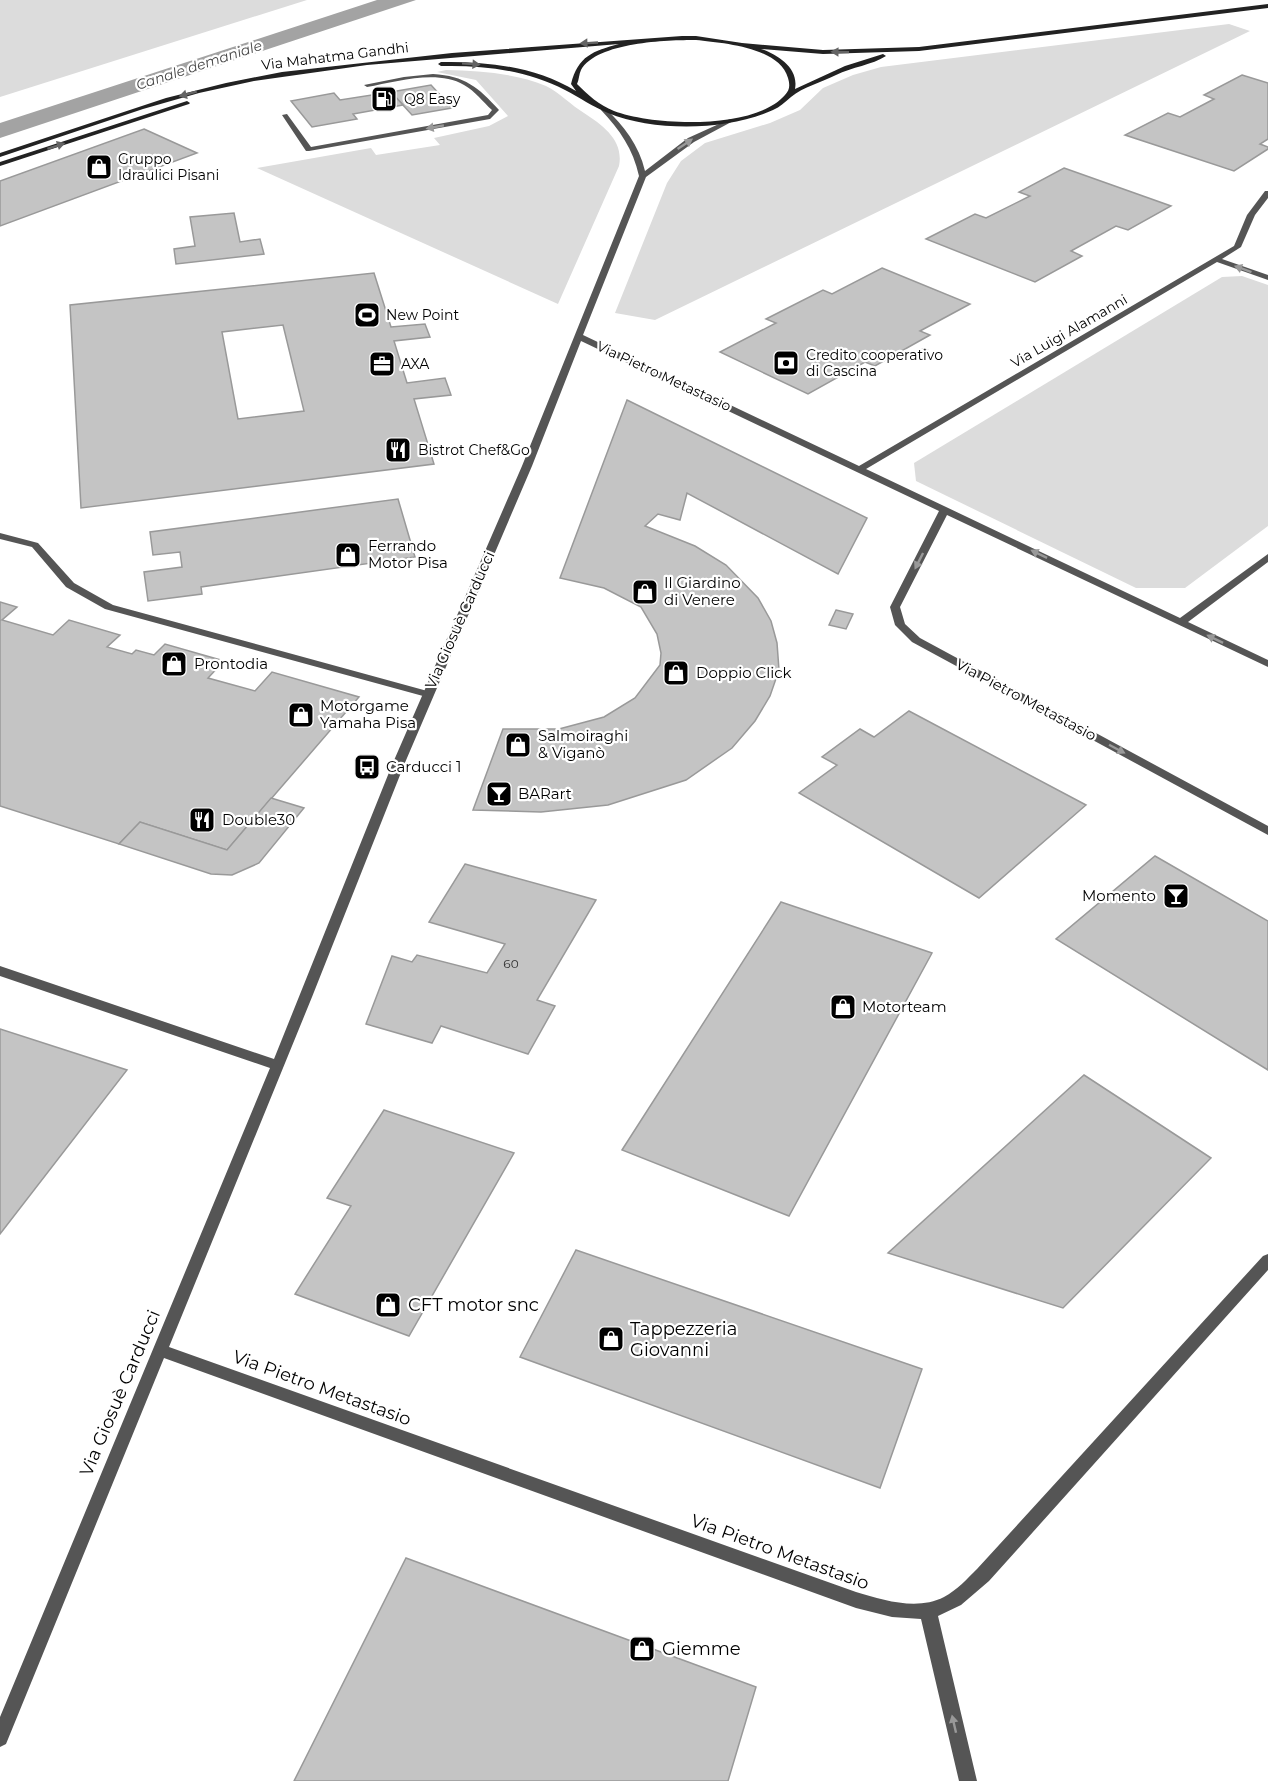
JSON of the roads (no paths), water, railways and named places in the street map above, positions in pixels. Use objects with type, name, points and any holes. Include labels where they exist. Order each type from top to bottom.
[{"type":"street","points":[[584,98],[574,84],[576,70],[583,63],[616,46],[648,40],[696,38],[742,45],[823,52],[919,49],[1268,6]]},
{"type":"street","name":"Via Mahatma Gandhi","points":[[0,155],[153,104],[265,77],[386,61],[556,45],[648,40]]},
{"type":"street","points":[[742,45],[767,53],[787,66],[793,81],[789,95]]},
{"type":"street","name":"Via Mahatma Gandhi","points":[[0,164],[208,97],[277,82],[370,70],[452,63],[502,67],[562,84],[603,110],[631,118],[663,123],[699,123],[732,120],[769,109],[789,95],[847,67],[919,49]]},
{"type":"street","points":[[285,115],[309,149],[490,117],[495,110],[468,84],[451,78],[427,76],[367,85]]},
{"type":"street","points":[[603,110],[631,140],[639,158],[643,176],[691,140],[732,120]]},
{"type":"street","name":"Via Giosuè Carducci","points":[[0,1738],[427,694],[526,466],[643,176]]},
{"type":"street","name":"Via Luigi Alamanni","points":[[860,469],[1218,260],[1237,247],[1251,215],[1268,193]]},
{"type":"street","points":[[1218,260],[1268,278]]},
{"type":"street","name":"Via Pietro Metastasio","points":[[578,336],[1268,664]]},
{"type":"street","name":"Via Pietro Metastasio","points":[[945,509],[895,607],[900,625],[916,640],[1268,831]]},
{"type":"street","points":[[0,536],[35,545],[70,585],[109,607],[427,694]]},
{"type":"street","points":[[1182,622],[1268,557]]},
{"type":"street","points":[[0,971],[277,1065]]},
{"type":"street","name":"Via Pietro Metastasio","points":[[159,1350],[856,1600],[893,1610],[928,1611],[950,1603],[983,1575],[1268,1260]]},
{"type":"street","points":[[928,1611],[968,1781]]},
{"type":"water","name":"Canale demaniale","points":[[377,0],[416,0],[0,138],[0,123]]},
{"type":"place","name":"Q8 Easy","points":[[384,99]]},
{"type":"place","name":"Gruppo Idraulici Pisani","points":[[99,167]]},
{"type":"place","name":"New Point","points":[[367,315]]},
{"type":"place","name":"Credito cooperativo di Cascina","points":[[786,363]]},
{"type":"place","name":"AXA","points":[[382,364]]},
{"type":"place","name":"Bistrot Chef&Go","points":[[398,450]]},
{"type":"place","name":"Ferrando Motor Pisa","points":[[348,555]]},
{"type":"place","name":"Il Giardino di Venere","points":[[645,592]]},
{"type":"place","name":"Prontodia","points":[[174,664]]},
{"type":"place","name":"Doppio Click","points":[[676,673]]},
{"type":"place","name":"Motorgame Yamaha Pisa","points":[[301,715]]},
{"type":"place","name":"Salmoiraghi & Viganò","points":[[518,745]]},
{"type":"place","name":"Carducci 1","points":[[367,767]]},
{"type":"place","name":"BARart","points":[[499,794]]},
{"type":"place","name":"Double30","points":[[202,820]]},
{"type":"place","name":"Momento","points":[[1176,896]]},
{"type":"place","name":"Motorteam","points":[[843,1007]]},
{"type":"place","name":"CFT motor snc","points":[[388,1305]]},
{"type":"place","name":"Tappezzeria Giovanni","points":[[611,1339]]},
{"type":"place","name":"Giemme","points":[[642,1649]]}]
